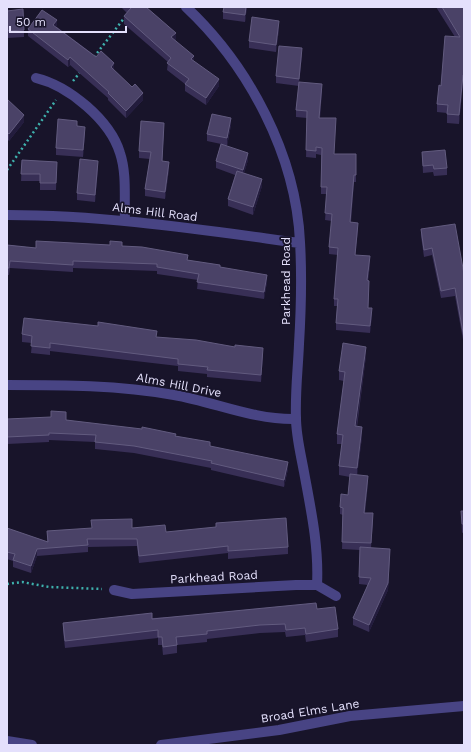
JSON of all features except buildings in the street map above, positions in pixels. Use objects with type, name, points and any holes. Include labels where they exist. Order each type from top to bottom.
[{"type":"street","name":"Parkhead Road","points":[[114,590],[132,594],[317,585],[316,540],[296,419],[296,388],[300,344],[300,243],[297,214],[290,183],[279,148],[244,75],[216,39],[186,7]]},
{"type":"street","points":[[36,78],[49,81],[75,96],[88,107],[116,143],[124,170],[125,220]]},
{"type":"street","name":"Alms Hill Road","points":[[7,215],[125,220],[300,243]]},
{"type":"street","name":"Alms Hill Drive","points":[[7,385],[82,386],[134,389],[176,395],[274,420],[296,419]]},
{"type":"street","points":[[317,585],[336,596]]},
{"type":"street","name":"Broad Elms Lane","points":[[161,745],[279,730],[350,716],[464,706]]},
{"type":"street","points":[[7,741],[32,745]]},
{"type":"path","points":[[7,584],[22,582],[49,587],[114,590]]}]
